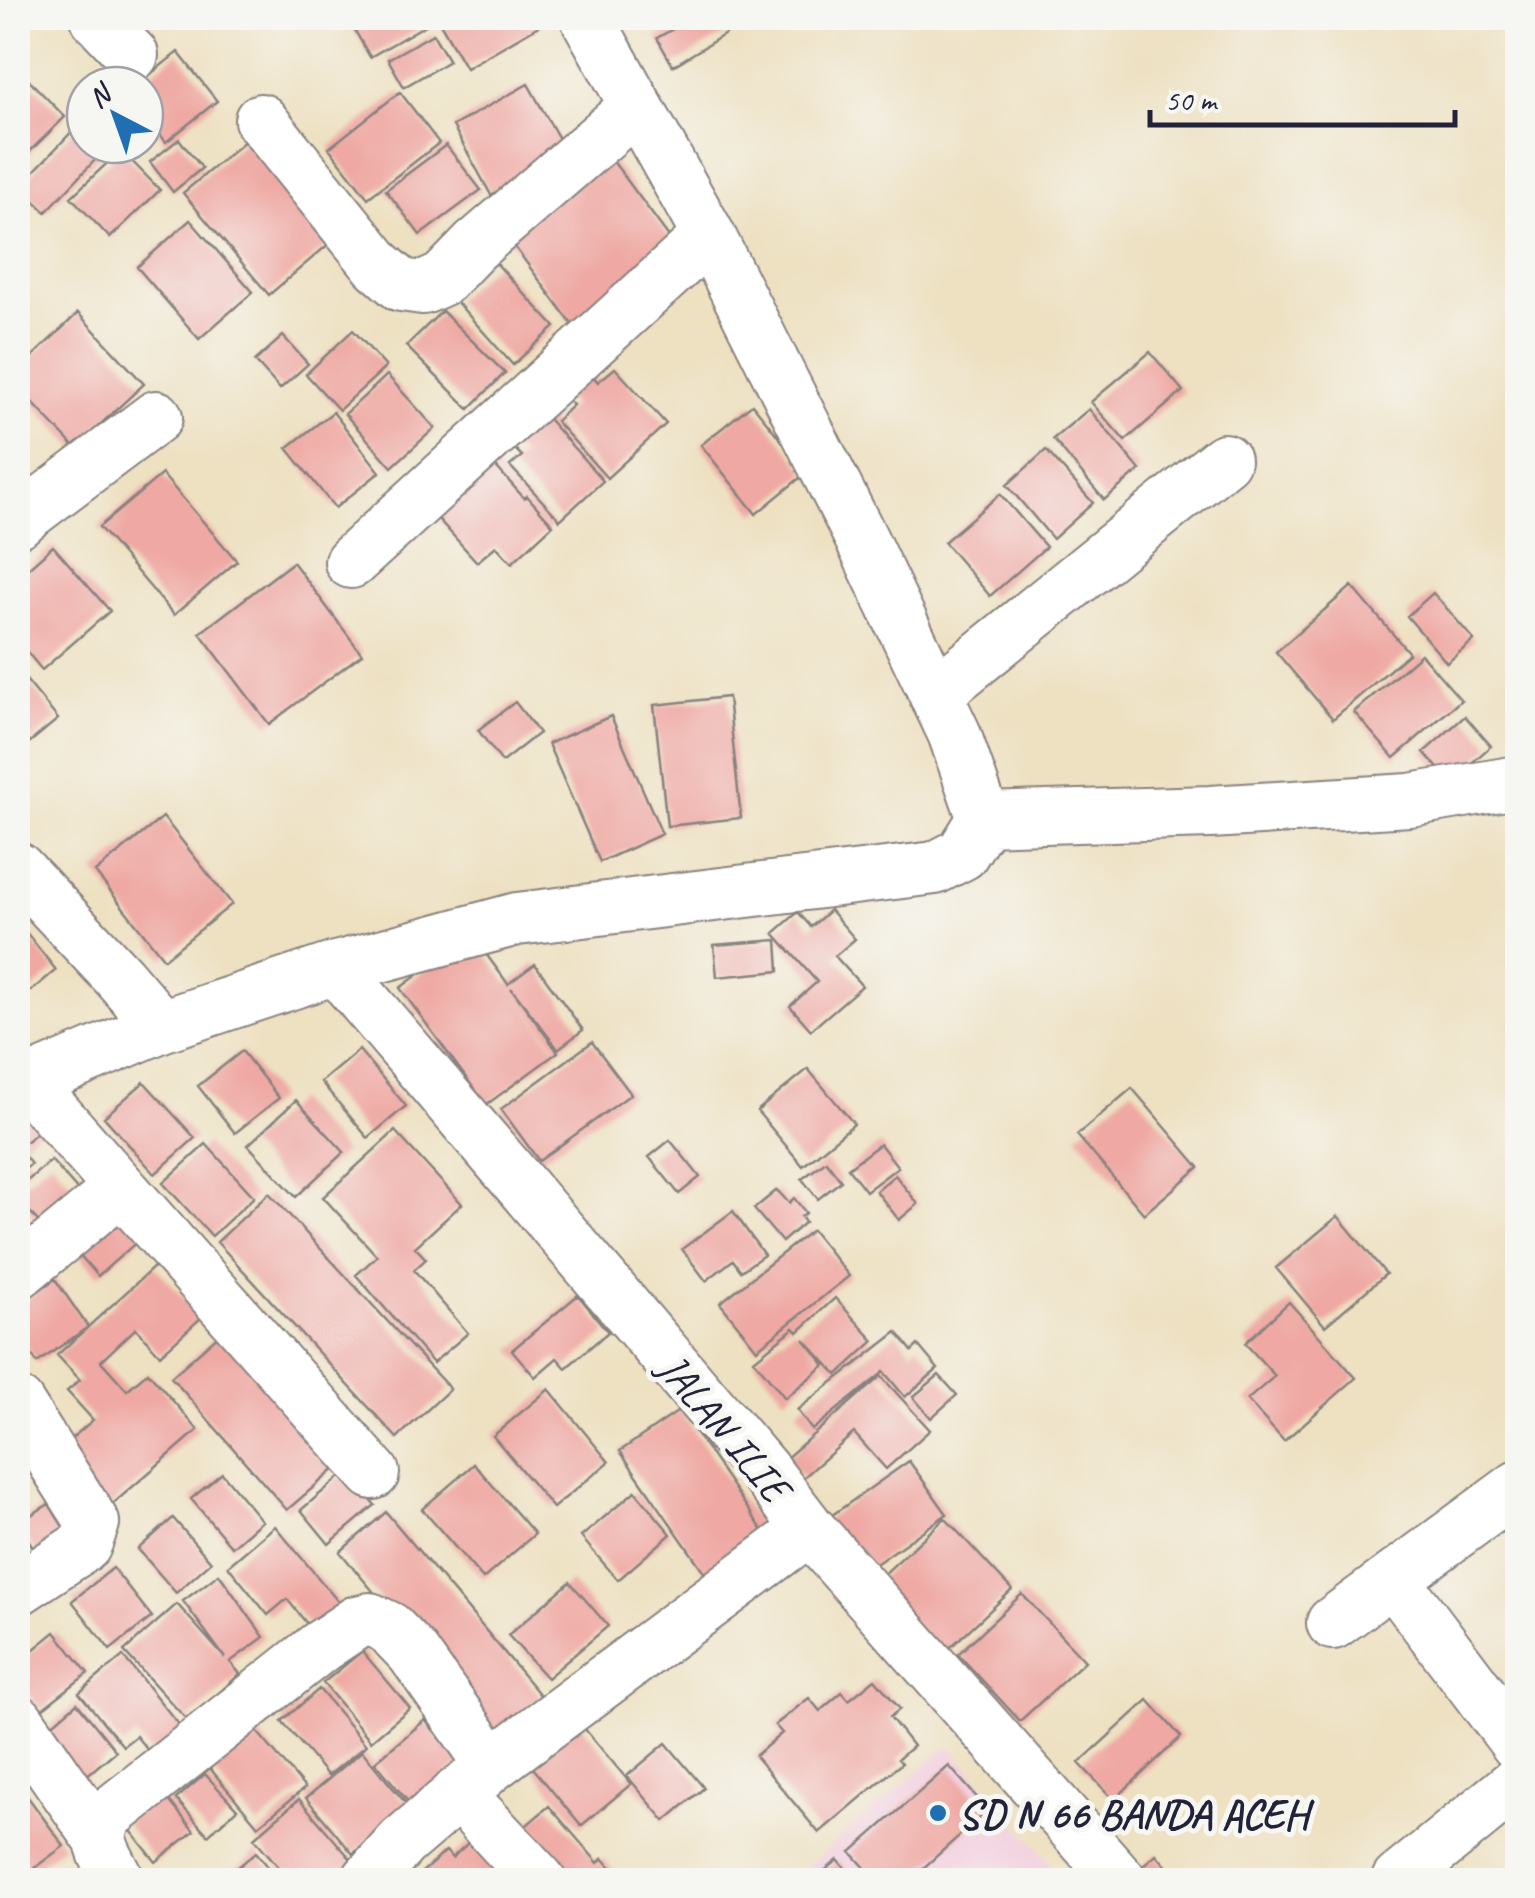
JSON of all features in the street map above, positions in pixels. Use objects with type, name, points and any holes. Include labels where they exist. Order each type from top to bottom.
[{"type":"street","points":[[97,18],[132,55]]},
{"type":"street","points":[[587,18],[709,236],[861,538],[954,733],[984,819]]},
{"type":"street","points":[[261,120],[378,265],[401,285],[423,288],[443,279],[475,246],[636,106]]},
{"type":"street","points":[[351,562],[709,236]]},
{"type":"street","points":[[18,520],[156,417]]},
{"type":"street","points":[[935,694],[1224,460]]},
{"type":"street","points":[[984,819],[1210,812],[1410,800],[1518,782]]},
{"type":"street","points":[[373,1472],[121,1188],[22,1084],[161,1026],[336,968],[517,919],[935,868],[962,854],[984,819]]},
{"type":"street","points":[[18,869],[161,1026]]},
{"type":"street","name":"JALAN ILIE","points":[[336,968],[766,1473],[809,1529],[1120,1880]]},
{"type":"street","points":[[18,1272],[121,1188]]},
{"type":"street","points":[[18,1404],[93,1523],[85,1545],[18,1589]]},
{"type":"street","points":[[1333,1623],[1518,1488]]},
{"type":"street","points":[[368,1880],[402,1842],[475,1779],[809,1529]]},
{"type":"street","points":[[1393,1579],[1518,1745]]},
{"type":"street","points":[[108,1858],[109,1814],[320,1646],[357,1622],[370,1619],[389,1628],[413,1654],[475,1779],[539,1880]]},
{"type":"street","points":[[18,1721],[108,1858]]},
{"type":"street","points":[[1398,1880],[1518,1782]]},
{"type":"shaded area","name":"SD N 66 BANDA ACEH","points":[[949,1745],[1065,1880],[791,1880]]},
{"type":"building","points":[[426,18],[429,23],[370,57],[349,20]]},
{"type":"building","points":[[437,18],[538,18],[542,24],[466,68]]},
{"type":"building","points":[[673,18],[748,20],[673,66],[657,38],[678,26]]},
{"type":"building","points":[[433,34],[449,61],[404,87],[388,59]]},
{"type":"building","points":[[178,52],[217,101],[166,142],[165,65],[162,65]]},
{"type":"building","points":[[18,69],[65,117],[18,163]]},
{"type":"building","points":[[528,84],[567,153],[491,195],[453,126]]},
{"type":"building","points":[[400,92],[439,143],[368,198],[329,148]]},
{"type":"building","points":[[65,139],[65,165],[90,165],[46,212],[19,187]]},
{"type":"building","points":[[179,139],[202,168],[173,192],[152,165],[165,165],[165,150]]},
{"type":"building","points":[[246,140],[331,242],[269,295],[183,193]]},
{"type":"building","points":[[446,145],[481,190],[420,235],[386,190]]},
{"type":"building","points":[[607,153],[678,249],[574,327],[503,231]]},
{"type":"building","points":[[105,165],[136,165],[160,190],[110,238],[71,197]]},
{"type":"building","points":[[190,220],[253,292],[199,339],[137,267]]},
{"type":"building","points":[[496,263],[555,327],[513,365],[455,300]]},
{"type":"building","points":[[442,311],[505,373],[469,409],[406,346]]},
{"type":"building","points":[[78,313],[144,384],[75,448],[18,387],[18,370]]},
{"type":"building","points":[[353,330],[386,367],[339,410],[306,374]]},
{"type":"building","points":[[283,336],[308,364],[280,389],[255,361]]},
{"type":"building","points":[[1150,352],[1183,391],[1125,441],[1091,402]]},
{"type":"building","points":[[615,368],[666,424],[607,478],[556,421],[573,405],[561,392],[587,369],[598,382]]},
{"type":"building","points":[[387,375],[435,428],[392,467],[345,414]]},
{"type":"building","points":[[752,404],[807,472],[756,514],[701,445]]},
{"type":"building","points":[[1089,409],[1140,470],[1104,500],[1053,439]]},
{"type":"building","points":[[333,412],[380,472],[335,508],[287,448]]},
{"type":"building","points":[[542,412],[603,481],[560,520],[510,466],[522,456],[508,442]]},
{"type":"building","points":[[1046,450],[1093,503],[1053,539],[1007,485]]},
{"type":"building","points":[[490,460],[553,525],[512,563],[496,546],[477,562],[432,512]]},
{"type":"building","points":[[162,474],[237,561],[174,615],[99,527]]},
{"type":"building","points":[[1000,494],[1046,547],[990,596],[944,542]]},
{"type":"building","points":[[53,546],[110,611],[42,670],[18,641],[18,577]]},
{"type":"building","points":[[293,562],[362,654],[269,724],[200,633]]},
{"type":"building","points":[[1352,586],[1409,653],[1333,719],[1276,652]]},
{"type":"building","points":[[1433,593],[1474,640],[1447,663],[1407,616]]},
{"type":"building","points":[[1421,654],[1461,700],[1394,758],[1354,712]]},
{"type":"building","points":[[18,670],[58,719],[18,752]]},
{"type":"building","points":[[728,697],[741,818],[667,826],[654,705]]},
{"type":"building","points":[[515,702],[539,733],[502,762],[478,730]]},
{"type":"building","points":[[611,716],[662,834],[600,862],[548,744]]},
{"type":"building","points":[[1465,716],[1491,746],[1450,782],[1424,752]]},
{"type":"building","points":[[163,817],[232,904],[164,959],[95,872]]},
{"type":"building","points":[[830,910],[855,939],[835,956],[862,986],[811,1030],[790,1006],[817,982],[774,933],[798,912],[811,927]]},
{"type":"building","points":[[18,922],[56,970],[18,1002]]},
{"type":"building","points":[[472,935],[508,984],[535,964],[583,1030],[558,1049],[511,988],[558,1052],[486,1105],[400,988]]},
{"type":"building","points":[[777,940],[779,971],[717,977],[714,945]]},
{"type":"building","points":[[592,1042],[631,1094],[539,1161],[501,1109]]},
{"type":"building","points":[[359,1050],[406,1106],[368,1138],[321,1082]]},
{"type":"building","points":[[242,1051],[279,1098],[235,1133],[198,1086]]},
{"type":"building","points":[[808,1069],[854,1124],[803,1166],[757,1111]]},
{"type":"building","points":[[144,1082],[195,1138],[155,1174],[104,1117]]},
{"type":"building","points":[[1132,1088],[1199,1167],[1144,1214],[1077,1135]]},
{"type":"building","points":[[296,1100],[344,1152],[296,1197],[248,1145]]},
{"type":"building","points":[[29,1106],[45,1126],[18,1148],[18,1115]]},
{"type":"building","points":[[395,1131],[462,1204],[415,1247],[426,1259],[414,1270],[468,1333],[433,1363],[356,1275],[377,1256],[323,1197]]},
{"type":"building","points":[[670,1140],[700,1177],[679,1194],[649,1157]]},
{"type":"building","points":[[206,1144],[254,1197],[212,1236],[163,1183]]},
{"type":"building","points":[[880,1144],[898,1167],[866,1191],[848,1168]]},
{"type":"building","points":[[18,1148],[31,1164],[18,1175]]},
{"type":"building","points":[[51,1160],[86,1200],[48,1233],[18,1198],[18,1189]]},
{"type":"building","points":[[826,1161],[841,1181],[818,1199],[802,1179]]},
{"type":"building","points":[[895,1175],[918,1204],[899,1220],[876,1191]]},
{"type":"building","points":[[777,1190],[789,1203],[794,1198],[806,1213],[801,1217],[805,1222],[782,1242],[754,1209]]},
{"type":"building","points":[[269,1193],[450,1389],[397,1438],[217,1242]]},
{"type":"building","points":[[121,1204],[147,1233],[98,1276],[72,1246]]},
{"type":"building","points":[[733,1211],[764,1255],[741,1271],[733,1260],[706,1281],[682,1249]]},
{"type":"building","points":[[1338,1216],[1386,1274],[1325,1326],[1276,1268]]},
{"type":"building","points":[[812,1230],[849,1276],[757,1349],[720,1303]]},
{"type":"building","points":[[155,1266],[202,1317],[160,1355],[136,1328],[101,1361],[127,1390],[148,1372],[198,1430],[107,1509],[57,1451],[93,1420],[67,1391],[80,1380],[57,1355]]},
{"type":"building","points":[[55,1279],[88,1327],[37,1363],[18,1334],[18,1305]]},
{"type":"building","points":[[578,1295],[608,1332],[566,1368],[557,1358],[535,1377],[512,1350]]},
{"type":"building","points":[[835,1298],[874,1341],[837,1375],[804,1339],[825,1365],[785,1398],[754,1360],[794,1328],[798,1332]]},
{"type":"building","points":[[1289,1302],[1356,1378],[1284,1441],[1247,1400],[1275,1376],[1245,1343]]},
{"type":"building","points":[[897,1332],[912,1351],[918,1345],[938,1369],[905,1397],[884,1372],[812,1430],[797,1410]]},
{"type":"building","points":[[221,1333],[337,1467],[287,1510],[171,1377]]},
{"type":"building","points":[[939,1375],[957,1395],[931,1418],[913,1397]]},
{"type":"building","points":[[881,1376],[930,1430],[886,1469],[854,1433],[803,1478],[785,1459]]},
{"type":"building","points":[[549,1389],[609,1462],[553,1508],[493,1436]]},
{"type":"building","points":[[680,1410],[770,1541],[711,1582],[620,1451]]},
{"type":"building","points":[[909,1461],[947,1514],[863,1573],[825,1520]]},
{"type":"building","points":[[474,1464],[535,1534],[483,1579],[422,1509]]},
{"type":"building","points":[[347,1471],[375,1505],[329,1544],[301,1510]]},
{"type":"building","points":[[222,1473],[262,1521],[232,1547],[191,1499]]},
{"type":"building","points":[[635,1491],[671,1534],[618,1580],[581,1537]]},
{"type":"building","points":[[49,1504],[75,1546],[44,1565],[18,1523]]},
{"type":"building","points":[[386,1512],[541,1696],[494,1735],[340,1552]]},
{"type":"building","points":[[173,1518],[211,1562],[176,1593],[138,1549]]},
{"type":"building","points":[[945,1518],[1012,1590],[939,1658],[871,1586]]},
{"type":"building","points":[[275,1526],[341,1605],[312,1630],[287,1599],[268,1615],[228,1566]]},
{"type":"building","points":[[113,1568],[152,1617],[110,1650],[72,1601]]},
{"type":"building","points":[[219,1574],[264,1637],[230,1662],[240,1674],[188,1721],[124,1651],[177,1604],[225,1658],[183,1601]]},
{"type":"building","points":[[570,1582],[608,1626],[547,1678],[508,1635]]},
{"type":"building","points":[[1022,1594],[1085,1661],[1020,1721],[958,1654]]},
{"type":"building","points":[[55,1632],[88,1673],[41,1710],[18,1681],[18,1662]]},
{"type":"building","points":[[362,1651],[410,1708],[371,1741],[323,1683]]},
{"type":"building","points":[[123,1656],[185,1732],[154,1758],[136,1736],[123,1746],[79,1693]]},
{"type":"building","points":[[875,1679],[900,1709],[890,1717],[913,1746],[898,1759],[902,1763],[819,1833],[755,1756],[782,1733],[775,1725],[809,1698],[820,1711],[842,1692],[849,1700]]},
{"type":"building","points":[[319,1689],[366,1745],[328,1776],[282,1721]]},
{"type":"building","points":[[1148,1700],[1181,1737],[1114,1800],[1079,1763]]},
{"type":"building","points":[[77,1703],[116,1751],[79,1782],[40,1735]]},
{"type":"building","points":[[425,1720],[461,1763],[411,1805],[375,1762]]},
{"type":"building","points":[[578,1721],[631,1784],[581,1826],[529,1763]]},
{"type":"building","points":[[254,1728],[305,1788],[258,1826],[208,1766]]},
{"type":"building","points":[[666,1743],[704,1788],[665,1821],[627,1776]]},
{"type":"building","points":[[362,1751],[409,1807],[353,1854],[306,1798]]},
{"type":"building","points":[[949,1766],[988,1810],[910,1880],[876,1880],[851,1852]]},
{"type":"building","points":[[205,1774],[237,1809],[208,1835],[176,1799]]},
{"type":"building","points":[[22,1789],[64,1846],[18,1880],[18,1792]]},
{"type":"building","points":[[162,1792],[194,1831],[156,1862],[124,1822]]},
{"type":"building","points":[[299,1799],[356,1865],[337,1880],[290,1880],[254,1838]]},
{"type":"building","points":[[549,1806],[598,1863],[603,1858],[622,1880],[555,1880],[515,1835]]},
{"type":"building","points":[[469,1842],[500,1876],[495,1880],[413,1880],[446,1851],[452,1858]]},
{"type":"building","points":[[256,1852],[279,1880],[238,1880],[231,1873]]},
{"type":"building","points":[[1156,1854],[1178,1880],[1140,1880],[1134,1873]]},
{"type":"building","points":[[838,1860],[855,1880],[813,1880]]},
{"type":"place","name":"SD N 66 BANDA ACEH","points":[[938,1813]]}]
